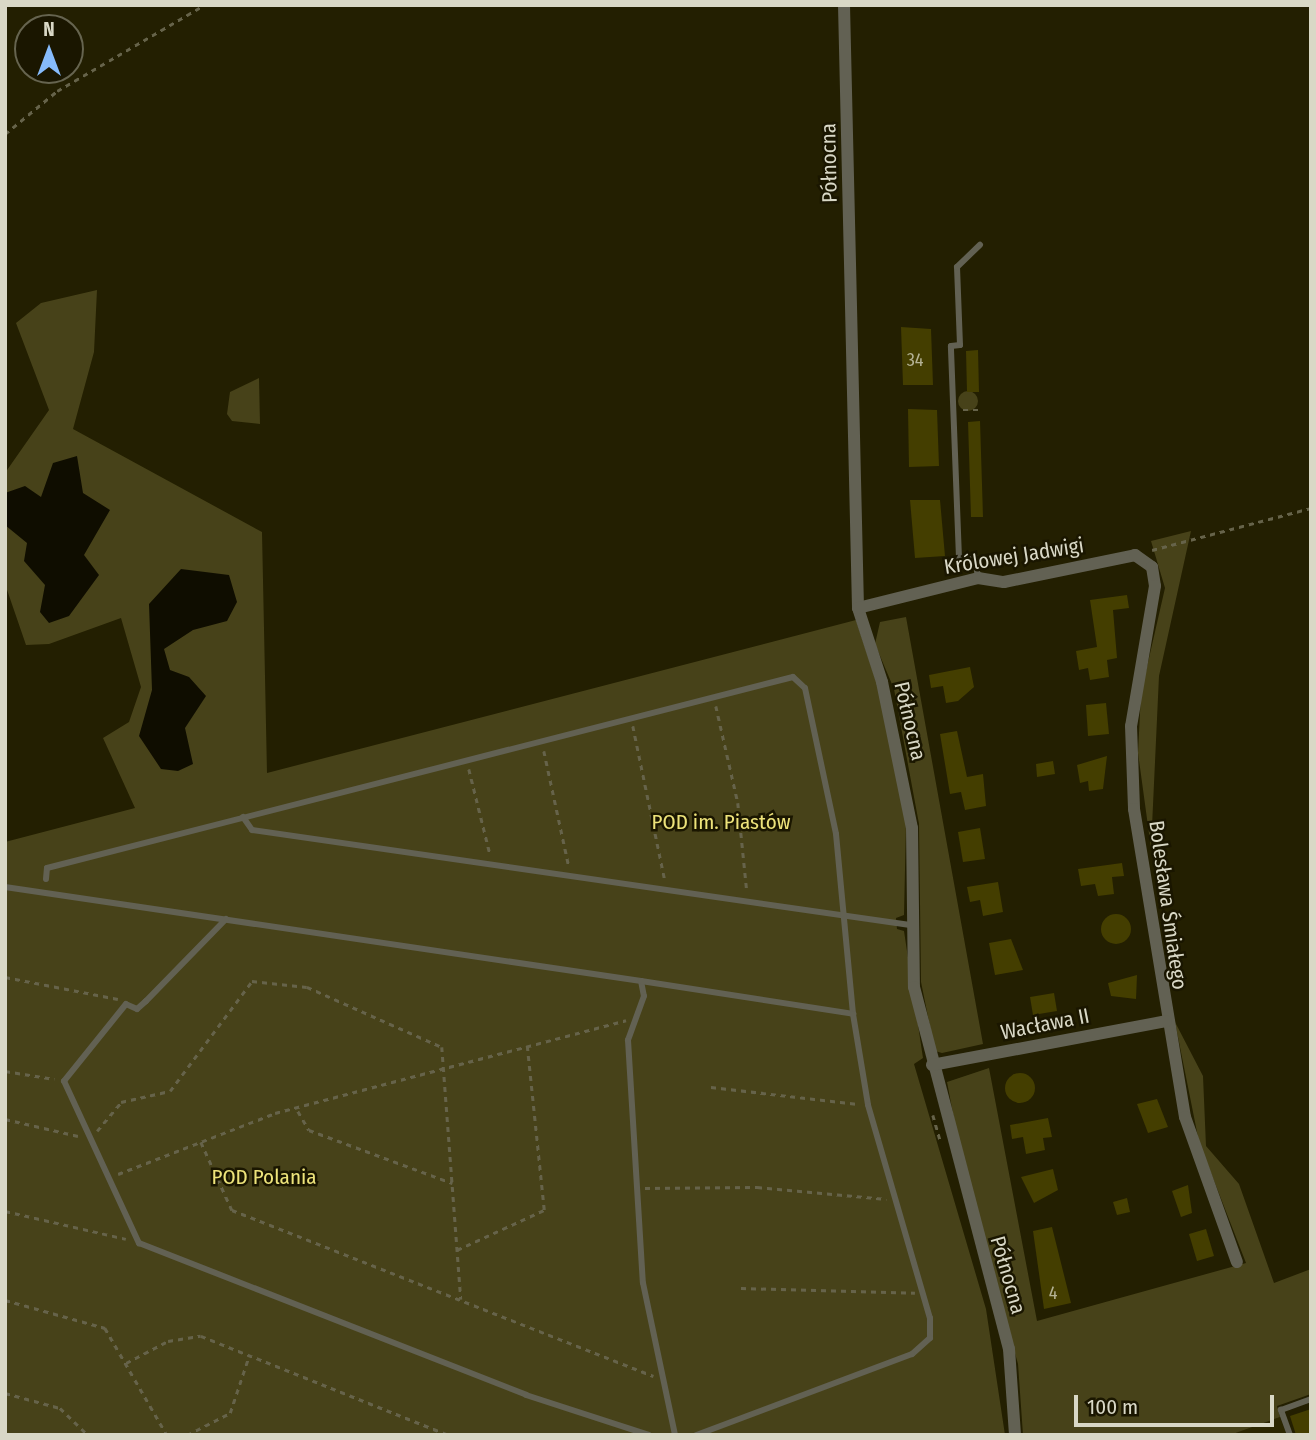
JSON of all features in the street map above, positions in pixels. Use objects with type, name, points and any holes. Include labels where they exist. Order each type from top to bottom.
[{"type":"street","name":"Północna","points":[[844,5],[858,608],[882,682],[912,828],[910,925],[914,987],[932,1065],[1009,1349],[1016,1435]]},
{"type":"street","name":"Królowej Jadwigi","points":[[858,608],[978,578],[1004,582],[1135,555]]},
{"type":"street","name":"Bolesława Śmiałego","points":[[1135,555],[1149,562],[1154,578],[1130,755],[1166,1021],[1185,1117],[1237,1262]]},
{"type":"street","name":"Wacława II","points":[[932,1065],[1166,1021]]},
{"type":"lane","points":[[978,578],[975,557],[959,558],[951,346],[960,345],[957,267],[980,245]]},
{"type":"lane","points":[[46,879],[47,868],[783,677],[799,679],[805,688],[836,834],[846,916],[853,1014],[868,1105],[932,1329],[920,1350],[696,1435]]},
{"type":"lane","points":[[243,817],[252,830],[910,925]]},
{"type":"lane","points":[[5,887],[853,1014]]},
{"type":"lane","points":[[226,919],[137,1009],[126,1004],[64,1081],[139,1243],[526,1395],[649,1435]]},
{"type":"lane","points":[[641,981],[644,996],[632,1024],[643,1283],[668,1383],[676,1435]]},
{"type":"lane","points":[[1290,1435],[1281,1410],[1311,1399]]},
{"type":"path","points":[[5,134],[57,91],[204,5]]},
{"type":"path","points":[[1135,555],[1311,508]]},
{"type":"path","points":[[713,695],[738,803],[748,902]]},
{"type":"path","points":[[631,716],[667,890]]},
{"type":"path","points":[[542,740],[571,877]]},
{"type":"path","points":[[467,759],[493,866]]},
{"type":"path","points":[[5,977],[106,993],[126,1004]]},
{"type":"path","points":[[5,1119],[91,1139],[121,1102],[170,1091],[252,981],[307,986],[442,1047],[461,1299]]},
{"type":"path","points":[[109,1177],[201,1142],[298,1110],[620,1018],[632,1024]]},
{"type":"path","points":[[457,1250],[544,1210],[527,1045]]},
{"type":"path","points":[[5,1071],[64,1081]]},
{"type":"path","points":[[711,1087],[868,1105]]},
{"type":"path","points":[[298,1110],[309,1130],[452,1183]]},
{"type":"path","points":[[201,1142],[232,1210],[668,1383]]},
{"type":"path","points":[[638,1189],[757,1187],[893,1199]]},
{"type":"path","points":[[5,1211],[139,1243]]},
{"type":"path","points":[[741,1289],[921,1293]]},
{"type":"path","points":[[5,1300],[97,1322],[126,1363],[167,1435]]},
{"type":"path","points":[[126,1363],[183,1336],[249,1355],[448,1435]]},
{"type":"path","points":[[187,1435],[230,1413],[249,1355]]},
{"type":"path","points":[[5,1393],[60,1408],[88,1435]]},
{"type":"shaded area","points":[[77,456],[83,493],[110,510],[84,555],[99,575],[69,616],[49,623],[40,612],[45,585],[24,561],[27,543],[5,525],[5,493],[25,486],[41,497],[53,463]]},
{"type":"shaded area","points":[[181,569],[229,575],[237,602],[227,621],[193,630],[164,649],[170,670],[189,677],[206,696],[185,728],[193,764],[178,771],[161,769],[139,736],[152,690],[149,604]]},
{"type":"shaded area","points":[[1280,1417],[1287,1435],[1230,1435]]},
{"type":"green space","name":"POD Polania","points":[[97,290],[94,352],[73,429],[262,532],[267,773],[856,620],[879,690],[906,825],[904,915],[896,918],[897,929],[904,931],[923,1058],[914,1064],[986,1309],[1005,1435],[5,1435],[5,842],[135,808],[103,738],[129,722],[141,687],[121,618],[49,644],[26,645],[5,584],[5,473],[49,410],[16,323],[41,303]]},
{"type":"green space","points":[[259,378],[260,424],[232,421],[227,414],[230,392]]},
{"type":"green space","points":[[968,391],[975,394],[978,401],[975,408],[968,411],[961,408],[958,401],[961,394]]},
{"type":"green space","points":[[1191,531],[1159,676],[1151,848],[1138,753],[1141,693],[1165,588],[1151,541]]},
{"type":"green space","points":[[906,617],[983,1044],[942,1053],[935,1051],[921,982],[919,824],[894,689],[875,644],[880,622]]},
{"type":"green space","points":[[1175,1022],[1203,1076],[1206,1146],[1239,1184],[1274,1283],[1311,1269],[1311,1394],[1277,1406],[1280,1417],[1230,1435],[1023,1435],[1018,1364],[964,1171],[947,1082],[989,1068],[1037,1321],[1246,1263],[1199,1142]]},
{"type":"building","points":[[901,327],[931,329],[933,385],[903,385]]},
{"type":"building","points":[[978,350],[979,392],[967,392],[966,351]]},
{"type":"building","points":[[908,409],[937,410],[939,466],[909,467]]},
{"type":"building","points":[[980,421],[983,517],[971,517],[968,422]]},
{"type":"building","points":[[910,500],[940,500],[945,556],[915,558]]},
{"type":"building","points":[[1127,595],[1129,608],[1113,610],[1117,658],[1107,660],[1109,677],[1090,680],[1088,668],[1079,670],[1076,651],[1097,647],[1090,600]]},
{"type":"building","points":[[970,667],[974,687],[958,701],[946,703],[943,686],[931,688],[929,675]]},
{"type":"building","points":[[1106,703],[1109,734],[1088,736],[1086,705]]},
{"type":"building","points":[[957,731],[967,777],[983,774],[986,806],[965,810],[961,792],[950,794],[940,734]]},
{"type":"building","points":[[1107,756],[1103,789],[1089,791],[1088,781],[1080,783],[1077,765]]},
{"type":"building","points":[[1053,761],[1055,774],[1037,777],[1036,764]]},
{"type":"building","points":[[980,828],[985,859],[963,862],[958,832]]},
{"type":"building","points":[[1122,863],[1124,876],[1112,877],[1114,894],[1098,896],[1095,884],[1081,886],[1078,869]]},
{"type":"building","points":[[998,882],[1003,912],[983,916],[980,900],[970,902],[967,887]]},
{"type":"building","points":[[1116,914],[1127,918],[1131,929],[1127,940],[1116,944],[1105,940],[1101,929],[1105,918]]},
{"type":"building","points":[[1011,939],[1023,970],[995,975],[989,943]]},
{"type":"building","points":[[1137,975],[1136,999],[1111,996],[1108,983]]},
{"type":"building","points":[[1054,993],[1057,1011],[1033,1015],[1030,997]]},
{"type":"building","points":[[1020,1073],[1026,1074],[1034,1082],[1034,1094],[1026,1102],[1020,1103],[1014,1102],[1006,1094],[1005,1088],[1006,1082],[1014,1074]]},
{"type":"building","points":[[1157,1099],[1168,1127],[1148,1133],[1137,1104]]},
{"type":"building","points":[[1048,1118],[1052,1137],[1043,1138],[1045,1150],[1026,1154],[1023,1137],[1012,1139],[1010,1125]]},
{"type":"building","points":[[1053,1169],[1058,1190],[1034,1203],[1021,1177]]},
{"type":"building","points":[[1188,1185],[1192,1213],[1181,1217],[1172,1191]]},
{"type":"building","points":[[1127,1198],[1130,1212],[1117,1215],[1113,1202]]},
{"type":"building","points":[[1052,1227],[1071,1303],[1044,1309],[1033,1231]]},
{"type":"building","points":[[1206,1229],[1214,1256],[1197,1261],[1189,1234]]},
{"type":"building","points":[[1311,1409],[1311,1435],[1296,1435],[1290,1416]]},
{"type":"park label","name":"POD im. Piastów","points":[[721,822]]}]
